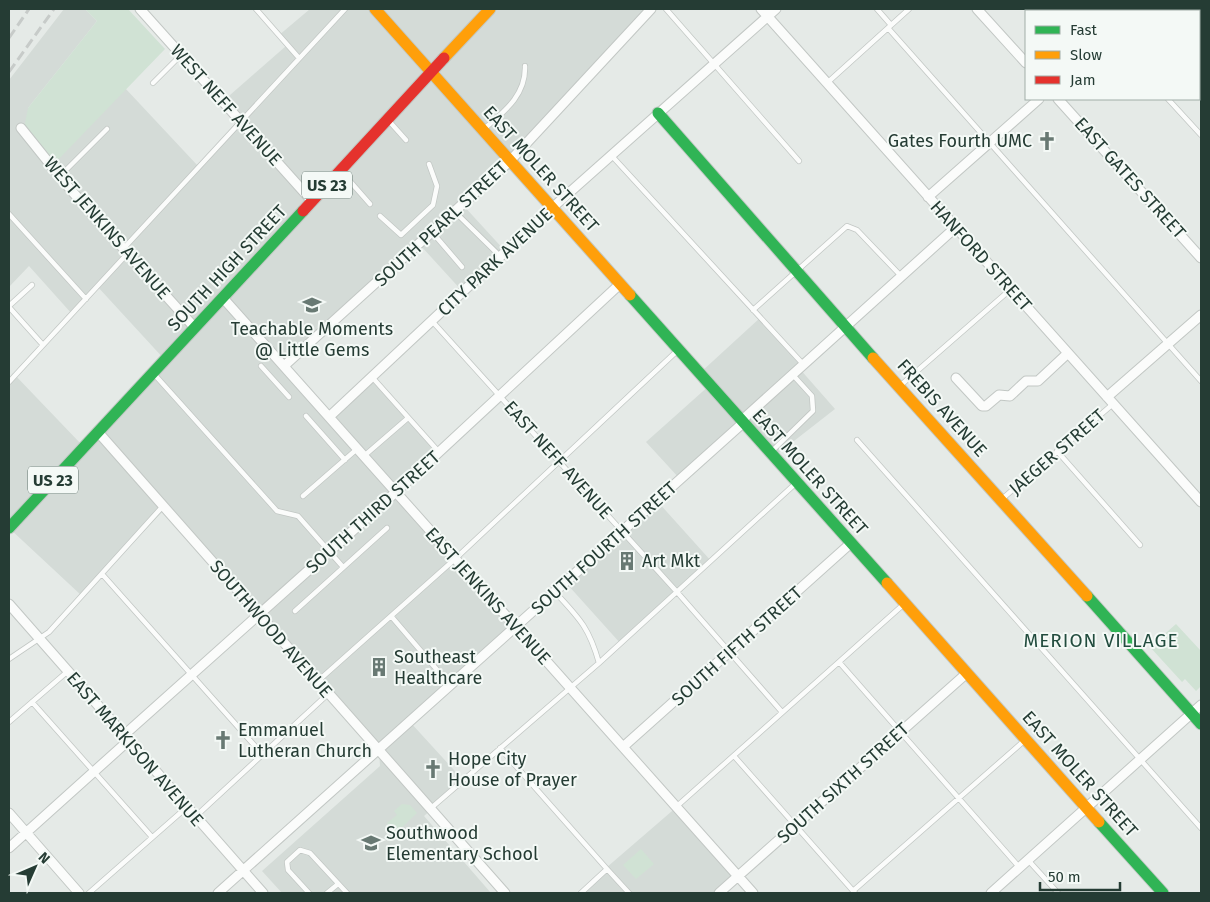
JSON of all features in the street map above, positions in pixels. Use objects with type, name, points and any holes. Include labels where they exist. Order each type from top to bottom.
[{"type":"street","name":"WEST NEFF AVENUE","points":[[140,9],[312,201]]},
{"type":"street","name":"EAST MOLER STREET","points":[[375,9],[1164,893]]},
{"type":"street","name":"SOUTH HIGH STREET","points":[[9,528],[490,9]]},
{"type":"street","name":"SOUTH PEARL STREET","points":[[284,366],[510,161],[651,9]]},
{"type":"street","name":"HANFORD STREET","points":[[761,9],[1201,502]]},
{"type":"street","name":"CITY PARK AVENUE","points":[[329,417],[552,208],[776,9]]},
{"type":"street","points":[[977,9],[1025,62]]},
{"type":"street","points":[[928,197],[1038,100]]},
{"type":"street","name":"EAST GATES STREET","points":[[1059,100],[1201,258]]},
{"type":"street","name":"FREBIS AVENUE","points":[[658,113],[899,387],[1201,724]]},
{"type":"street","name":"WEST JENKINS AVENUE","points":[[21,128],[60,176],[195,328]]},
{"type":"street","name":"SOUTH FOURTH STREET","points":[[218,893],[516,628],[792,374],[956,227]]},
{"type":"street","name":"SOUTH THIRD STREET","points":[[9,848],[94,772],[192,674],[396,492],[620,284]]},
{"type":"street","name":"EAST JENKINS AVENUE","points":[[223,298],[753,893]]},
{"type":"street","name":"JAEGER STREET","points":[[1110,400],[1201,314]]},
{"type":"street","points":[[956,378],[982,406],[986,406],[999,395],[1010,396],[1026,381],[1038,381],[1068,353]]},
{"type":"street","name":"SOUTHWOOD AVENUE","points":[[98,432],[505,893]]},
{"type":"street","name":"SOUTH FIFTH STREET","points":[[623,747],[851,543]]},
{"type":"street","name":"EAST MARKISON AVENUE","points":[[9,604],[263,893]]},
{"type":"street","name":"SOUTH SIXTH STREET","points":[[719,893],[966,673]]},
{"type":"street","points":[[991,893],[1201,705]]},
{"type":"street","points":[[9,813],[79,893]]},
{"type":"lane","points":[[256,9],[299,58]]},
{"type":"lane","points":[[9,382],[86,299],[240,121],[345,9]]},
{"type":"lane","points":[[666,9],[715,62],[799,161]]},
{"type":"lane","points":[[877,9],[889,26],[989,143],[1201,382]]},
{"type":"lane","points":[[827,83],[909,9]]},
{"type":"lane","points":[[153,83],[181,55]]},
{"type":"lane","points":[[483,130],[514,102],[526,78],[525,66]]},
{"type":"lane","points":[[1169,100],[1201,135]]},
{"type":"lane","points":[[388,120],[406,140]]},
{"type":"lane","points":[[60,176],[107,129]]},
{"type":"lane","points":[[611,155],[803,364]]},
{"type":"lane","points":[[380,216],[401,235],[433,205],[437,186],[429,164]]},
{"type":"lane","points":[[340,170],[370,204]]},
{"type":"lane","points":[[454,211],[501,256]]},
{"type":"lane","points":[[9,214],[86,299]]},
{"type":"lane","points":[[753,310],[847,226],[858,230],[901,276]]},
{"type":"lane","points":[[431,231],[462,267]]},
{"type":"lane","points":[[32,285],[9,307],[43,345]]},
{"type":"lane","points":[[899,387],[1011,289]]},
{"type":"lane","name":"EAST NEFF AVENUE","points":[[432,321],[623,531],[782,712]]},
{"type":"lane","points":[[317,682],[455,559],[679,350]]},
{"type":"lane","points":[[261,366],[289,397]]},
{"type":"lane","points":[[153,373],[277,511],[298,516],[343,567]]},
{"type":"lane","points":[[770,453],[813,411],[812,396],[792,374]]},
{"type":"lane","points":[[372,377],[439,452]]},
{"type":"lane","name":"JAEGER STREET","points":[[1001,500],[1057,451],[1110,400]]},
{"type":"lane","points":[[306,416],[345,460]]},
{"type":"lane","points":[[364,457],[408,418]]},
{"type":"lane","points":[[857,440],[1201,828]]},
{"type":"lane","points":[[303,496],[357,449]]},
{"type":"lane","points":[[1057,451],[1140,545]]},
{"type":"lane","points":[[430,809],[599,663],[797,483]]},
{"type":"lane","points":[[9,660],[49,632],[163,506]]},
{"type":"lane","points":[[294,611],[386,528]]},
{"type":"lane","points":[[102,574],[263,755]]},
{"type":"lane","points":[[555,592],[576,613],[586,628],[599,663]]},
{"type":"lane","points":[[676,807],[905,604]]},
{"type":"lane","points":[[391,616],[451,686]]},
{"type":"lane","points":[[839,662],[1020,868]]},
{"type":"lane","points":[[9,722],[68,671]]},
{"type":"lane","points":[[195,816],[328,694]]},
{"type":"lane","points":[[32,702],[152,838]]},
{"type":"lane","points":[[734,756],[854,892],[1026,739]]},
{"type":"lane","points":[[500,748],[629,893]]},
{"type":"lane","points":[[89,893],[187,807]]},
{"type":"lane","points":[[308,893],[288,870],[287,862],[300,850],[310,852],[347,893]]},
{"type":"lane","points":[[1028,860],[1058,893]]},
{"type":"lane","points":[[581,893],[607,870]]},
{"type":"lane","points":[[328,893],[338,884]]},
{"type":"shaded area","points":[[64,9],[85,9],[97,21],[28,108],[52,165],[125,88],[198,166],[240,122],[222,102],[286,46],[278,36],[310,9],[652,9],[462,204],[506,252],[463,292],[421,246],[285,367],[328,415],[372,375],[440,452],[397,491],[513,624],[410,722],[464,781],[424,816],[491,893],[282,893],[262,871],[380,766],[379,750],[165,509],[82,596],[9,528],[9,378],[13,373],[81,444],[165,360],[97,286],[72,314],[29,266],[9,287],[9,80]]},
{"type":"shaded area","points":[[761,317],[804,363],[799,368],[835,409],[776,455],[745,421],[680,479],[646,442],[711,384],[701,372]]},
{"type":"shaded area","points":[[658,502],[712,562],[621,644],[567,584]]},
{"type":"shaded area","points":[[679,805],[739,873],[717,893],[577,893]]},
{"type":"green space","points":[[85,9],[128,9],[165,49],[52,166],[24,128],[28,108],[97,21]]},
{"type":"green space","points":[[1176,624],[1201,651],[1201,686],[1196,691],[1185,679],[1182,682],[1150,647]]},
{"type":"green space","points":[[402,804],[410,805],[417,813],[396,833],[387,823],[397,815],[394,811]]},
{"type":"green space","points":[[641,849],[654,864],[636,879],[623,865]]},
{"type":"railway","points":[[9,38],[29,9]]},
{"type":"railway","points":[[9,72],[54,9]]},
{"type":"traffic: fast","points":[[658,113],[873,358]]},
{"type":"traffic: fast","points":[[9,528],[303,211]]},
{"type":"traffic: fast","points":[[630,295],[887,583]]},
{"type":"traffic: fast","points":[[1087,596],[1201,724]]},
{"type":"traffic: fast","points":[[1099,822],[1163,893]]},
{"type":"traffic: slow","points":[[375,9],[630,295]]},
{"type":"traffic: slow","points":[[444,58],[490,9]]},
{"type":"traffic: slow","points":[[873,358],[1087,596]]},
{"type":"traffic: slow","points":[[887,583],[1099,822]]},
{"type":"traffic: jam","points":[[303,211],[444,58]]},
{"type":"place","name":"Gates Fourth UMC","points":[[1047,141]]},
{"type":"place","name":"Teachable Moments @ Little Gems","points":[[312,305]]},
{"type":"place","name":"Art Mkt","points":[[627,561]]},
{"type":"place","name":"Southeast Healthcare","points":[[379,667]]},
{"type":"place","name":"Emmanuel Lutheran Church","points":[[223,740]]},
{"type":"place","name":"Hope City House of Prayer","points":[[433,769]]},
{"type":"place","name":"Southwood Elementary School","points":[[371,843]]},
{"type":"district","name":"MERION VILLAGE","points":[[1101,640]]}]
